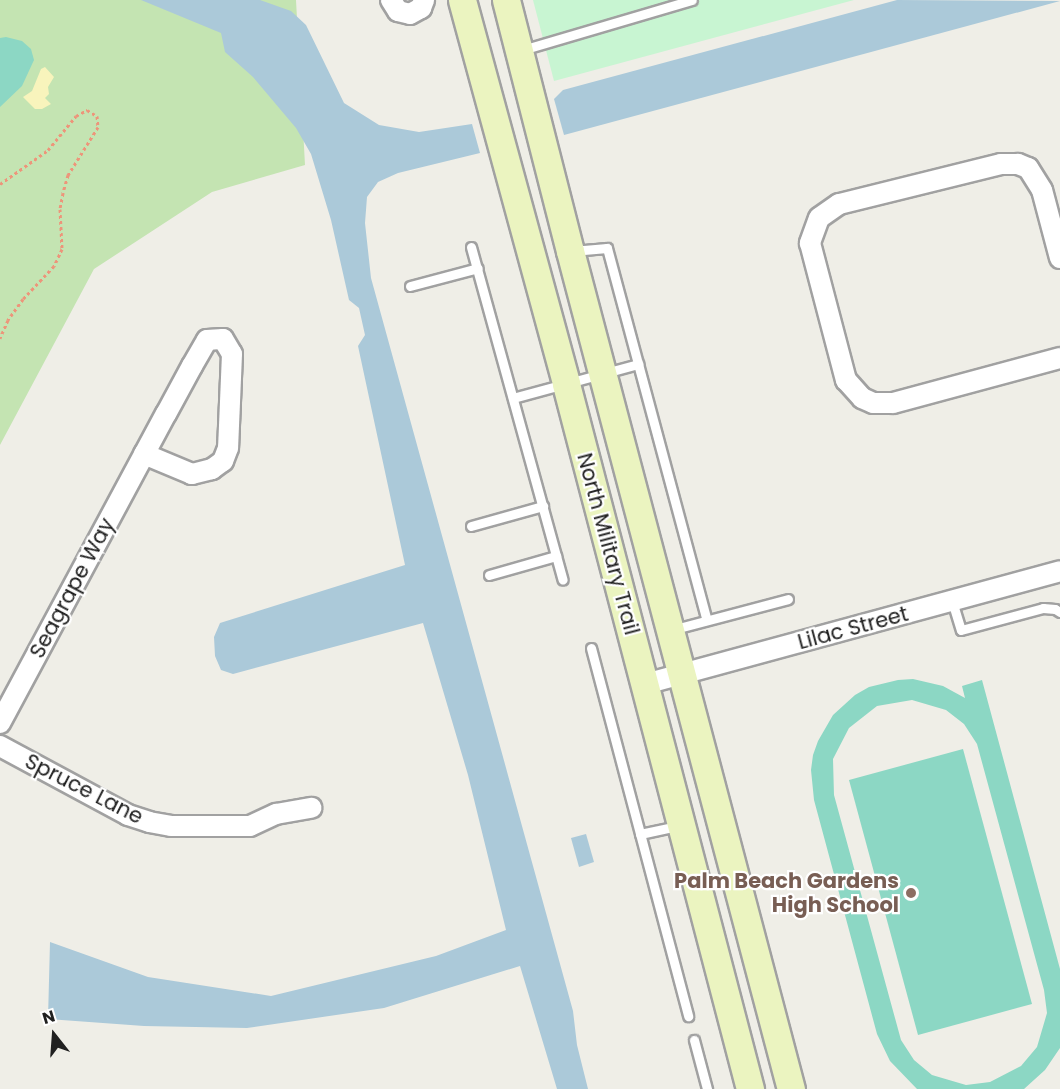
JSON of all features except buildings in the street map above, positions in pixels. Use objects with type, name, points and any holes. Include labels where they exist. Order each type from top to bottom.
[{"type":"main road","name":"North Military Trail","points":[[462,0],[566,384],[750,1089]]},
{"type":"main road","name":"North Military Trail","points":[[506,0],[669,630],[791,1089]]},
{"type":"street","points":[[391,0],[398,11],[410,14],[421,8],[424,0]]},
{"type":"street","points":[[1060,258],[1042,190],[1028,168],[1017,164],[1001,164],[839,204],[827,210],[813,229],[812,254],[846,380],[862,398],[873,403],[893,403],[1060,358]]},
{"type":"street","name":"Seagrape Way","points":[[0,723],[144,454],[207,340],[223,339],[232,354],[228,448],[223,461],[212,469],[192,474],[144,454]]},
{"type":"street","name":"Lilac Street","points":[[645,684],[1060,571]]},
{"type":"street","name":"Spruce Lane","points":[[0,746],[128,815],[149,822],[171,826],[250,826],[276,814],[311,808]]},
{"type":"lane","points":[[520,50],[692,0]]},
{"type":"lane","points":[[471,247],[563,580]]},
{"type":"lane","points":[[570,251],[607,248],[707,620]]},
{"type":"lane","points":[[410,286],[478,268]]},
{"type":"lane","points":[[513,398],[638,364]]},
{"type":"lane","points":[[471,526],[543,506]]},
{"type":"lane","points":[[489,575],[556,556]]},
{"type":"lane","points":[[669,630],[788,599]]},
{"type":"lane","points":[[952,601],[961,630],[1043,608],[1060,612]]},
{"type":"lane","points":[[591,648],[688,1016]]},
{"type":"lane","points":[[640,834],[682,825]]},
{"type":"lane","points":[[694,1040],[707,1089]]},
{"type":"path","points":[[0,184],[48,150],[76,116],[87,110],[97,116],[98,127],[68,175],[63,193],[60,209],[62,249],[54,266],[23,299],[0,338]]},
{"type":"green space","points":[[0,0],[296,0],[305,165],[212,192],[94,269],[0,445]]},
{"type":"green space","points":[[533,0],[854,0],[554,81]]},
{"type":"green space","points":[[6,37],[22,41],[31,49],[34,60],[22,86],[0,107],[0,38]]},
{"type":"green space","points":[[913,679],[943,686],[965,698],[962,686],[982,680],[1060,969],[1060,1048],[1045,1070],[1024,1089],[917,1089],[890,1061],[877,1034],[814,800],[811,770],[818,741],[833,715],[855,695],[869,687]],"holes":[[[912,700],[946,710],[964,724],[977,744],[1044,990],[1047,1013],[1037,1047],[1021,1066],[990,1082],[966,1085],[932,1075],[914,1060],[901,1040],[834,795],[833,759],[849,728],[877,706]]]},
{"type":"green space","points":[[963,749],[1032,1004],[918,1035],[849,780]]},
{"type":"sand","points":[[45,67],[54,77],[48,87],[49,94],[45,98],[51,104],[42,109],[35,109],[23,97],[32,91],[41,69]]},
{"type":"water","points":[[141,0],[260,0],[291,11],[306,25],[344,103],[379,125],[419,132],[472,124],[480,153],[398,173],[378,182],[367,197],[365,223],[371,278],[573,1011],[577,1045],[588,1089],[557,1089],[520,966],[384,1008],[247,1028],[144,1026],[48,1019],[50,942],[148,977],[271,996],[436,956],[506,930],[468,775],[423,623],[233,674],[221,670],[215,656],[214,637],[220,623],[405,565],[358,346],[365,335],[359,308],[349,300],[331,220],[311,154],[296,128],[253,77],[225,52],[221,33]]},
{"type":"water","points":[[897,0],[1060,1],[564,135],[554,99],[563,90]]},
{"type":"water","points":[[586,834],[594,862],[579,867],[571,838]]},
{"type":"place","name":"Palm Beach Gardens High School","points":[[911,893]]}]
